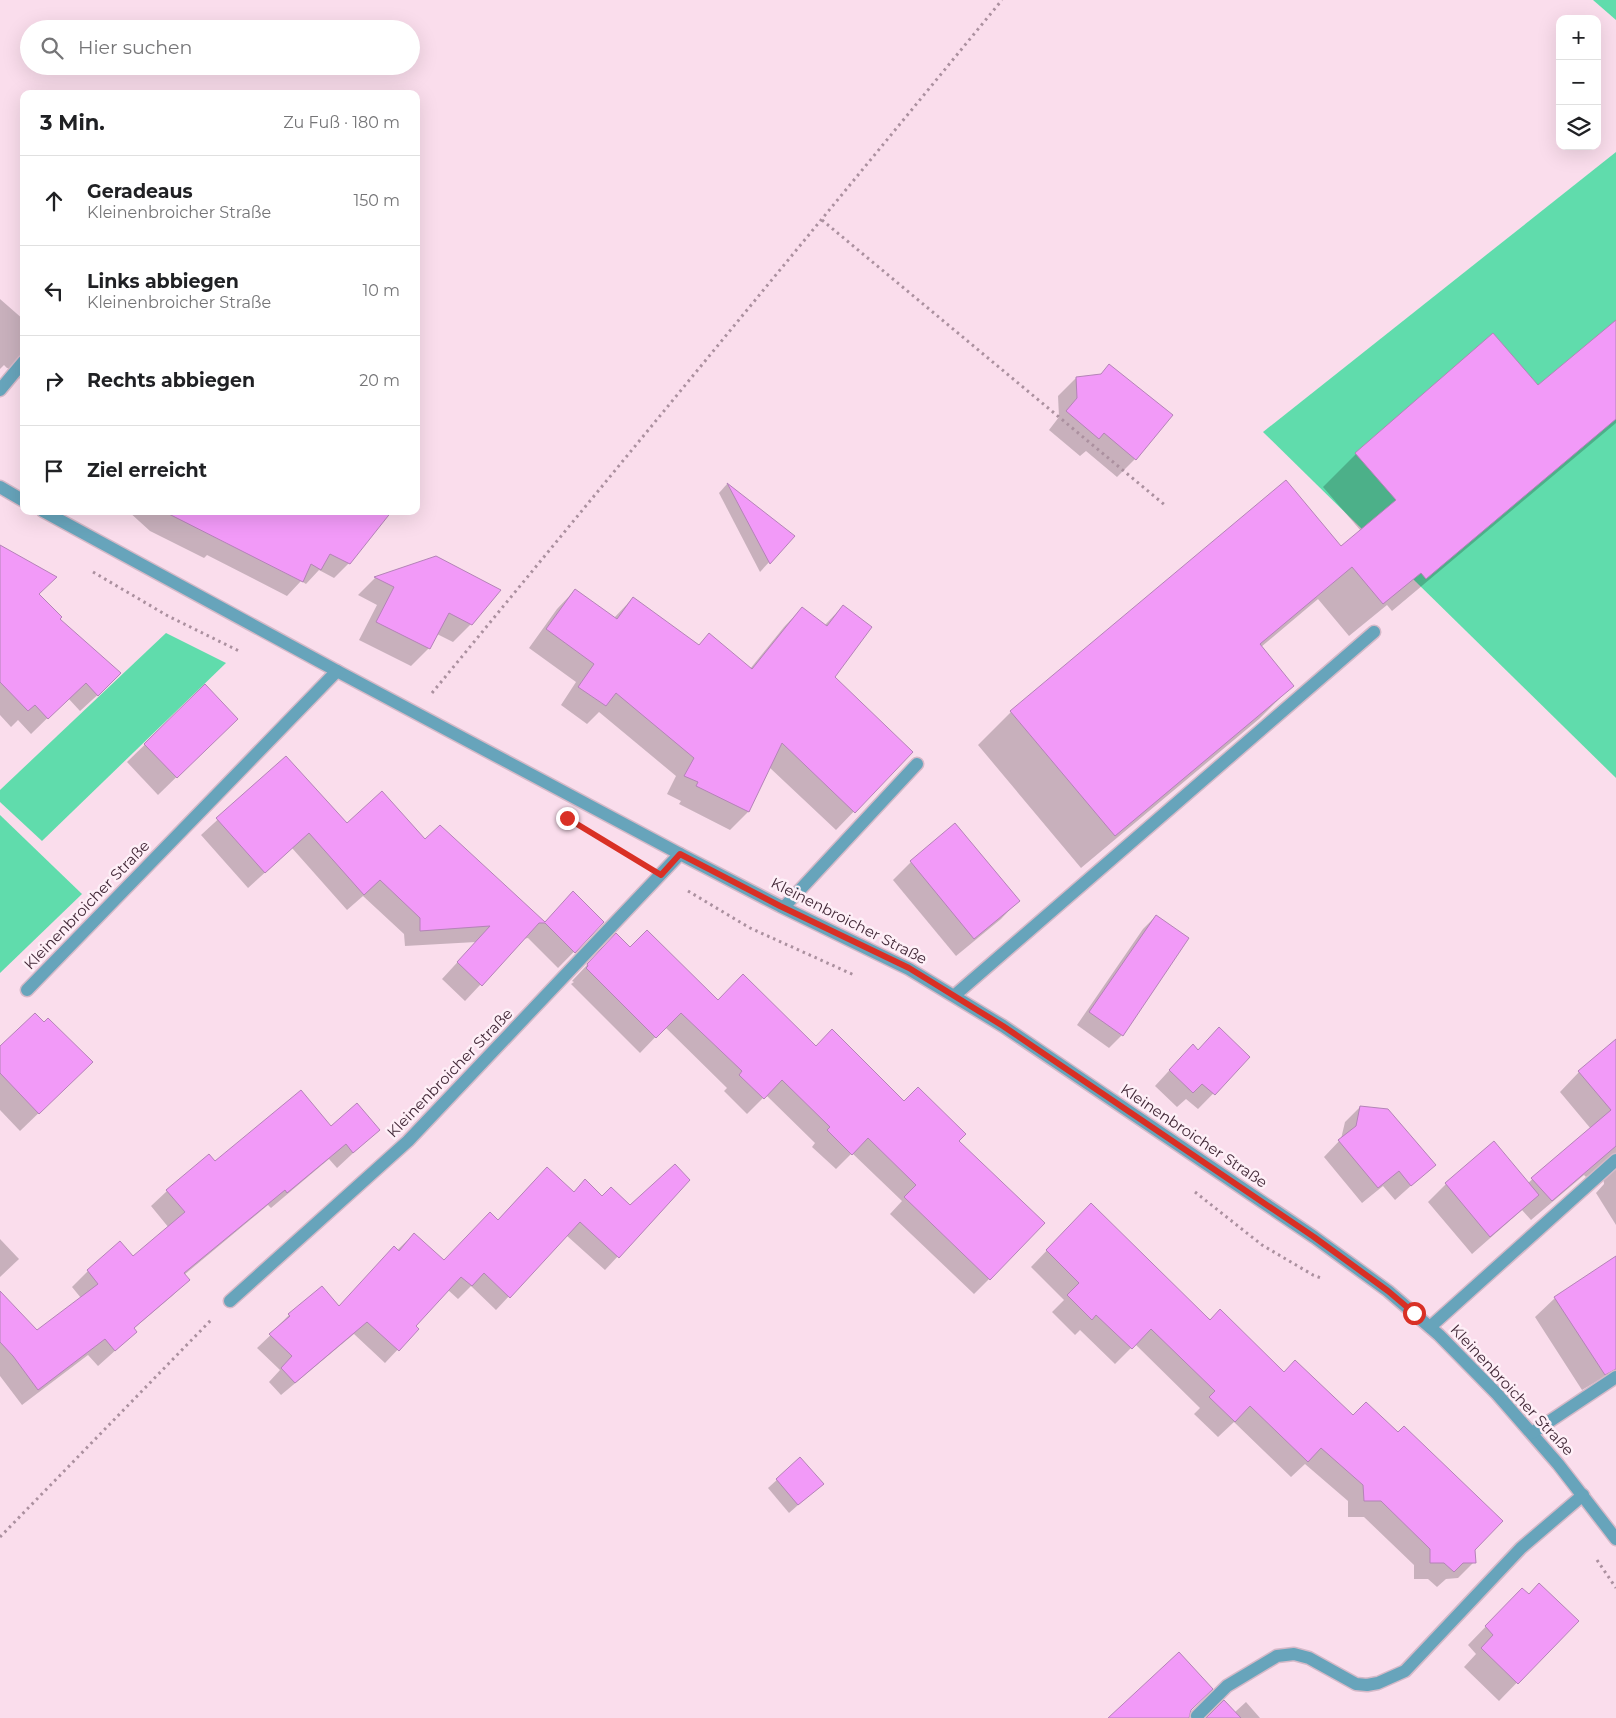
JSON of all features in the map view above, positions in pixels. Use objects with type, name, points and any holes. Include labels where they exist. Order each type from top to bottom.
[{"type":"street","points":[[0,390],[20,367]]},
{"type":"street","points":[[0,487],[20,498]]},
{"type":"street","name":"Kleinenbroicher Straße","points":[[50,515],[680,854],[877,952],[955,995],[1003,1026],[1314,1237],[1388,1291],[1430,1327],[1479,1374],[1532,1433],[1616,1539]]},
{"type":"street","points":[[955,995],[1374,632]]},
{"type":"street","name":"Kleinenbroicher Straße","points":[[27,990],[337,671]]},
{"type":"street","points":[[784,907],[917,764]]},
{"type":"street","name":"Kleinenbroicher Straße","points":[[230,1300],[408,1141],[680,854]]},
{"type":"street","points":[[1430,1327],[1616,1160]]},
{"type":"street","points":[[1532,1433],[1616,1377]]},
{"type":"street","points":[[1198,1718],[1197,1716],[1227,1686],[1277,1656],[1294,1654],[1309,1658],[1356,1684],[1378,1683],[1405,1671],[1521,1548],[1583,1495]]},
{"type":"path","points":[[416,712],[1002,0]]},
{"type":"path","points":[[822,220],[1166,506]]},
{"type":"path","points":[[92,571],[168,616],[247,656]]},
{"type":"path","points":[[661,875],[750,928],[856,976]]},
{"type":"path","points":[[1192,1190],[1262,1245],[1313,1275],[1322,1278]]},
{"type":"path","points":[[0,1537],[230,1300]]},
{"type":"path","points":[[1595,1558],[1616,1588]]},
{"type":"green space","points":[[1593,0],[1616,0],[1616,20]]},
{"type":"green space","points":[[1616,152],[1616,778],[1263,432]]},
{"type":"green space","points":[[166,633],[226,663],[42,841],[0,802],[0,790]]},
{"type":"green space","points":[[0,815],[82,894],[0,973]]},
{"type":"building","points":[[1616,320],[1616,419],[1426,579],[1421,573],[1383,604],[1352,567],[1260,644],[1294,686],[1115,836],[1010,711],[1286,480],[1341,546],[1396,500],[1355,453],[1493,333],[1538,385]]},
{"type":"building","points":[[1109,364],[1173,415],[1136,460],[1104,433],[1099,439],[1066,411],[1077,398],[1076,377],[1101,374]]},
{"type":"building","points":[[727,483],[795,536],[770,564]]},
{"type":"building","points":[[171,515],[389,515],[350,564],[330,554],[321,570],[311,564],[303,582]]},
{"type":"building","points":[[0,545],[57,577],[39,594],[62,617],[60,619],[121,673],[98,696],[86,683],[48,719],[35,705],[28,711],[0,682]]},
{"type":"building","points":[[436,556],[501,590],[472,625],[449,613],[430,649],[376,622],[394,587],[374,577]]},
{"type":"building","points":[[575,589],[617,619],[633,597],[699,645],[709,633],[752,669],[802,607],[827,626],[843,605],[872,627],[835,677],[913,752],[855,813],[782,743],[749,812],[696,786],[698,782],[684,776],[694,758],[616,693],[606,706],[578,687],[594,664],[546,629]]},
{"type":"building","points":[[205,684],[238,719],[177,778],[144,744]]},
{"type":"building","points":[[286,756],[347,823],[382,791],[425,839],[440,825],[545,922],[573,891],[604,922],[575,953],[545,923],[539,923],[482,986],[457,962],[490,926],[420,931],[420,918],[380,880],[364,895],[309,833],[265,873],[216,818]]},
{"type":"building","points":[[955,823],[1020,901],[974,939],[910,861]]},
{"type":"building","points":[[1156,915],[1189,938],[1123,1036],[1089,1012]]},
{"type":"building","points":[[647,930],[718,1000],[743,974],[816,1046],[832,1029],[904,1101],[918,1087],[966,1134],[959,1141],[1045,1223],[990,1280],[904,1197],[916,1185],[868,1138],[852,1155],[827,1130],[830,1127],[782,1080],[764,1099],[739,1075],[742,1071],[681,1013],[656,1038],[586,968],[587,964],[616,933],[630,947]]},
{"type":"building","points":[[35,1013],[44,1022],[48,1018],[93,1062],[39,1114],[0,1073],[0,1046]]},
{"type":"building","points":[[1219,1027],[1250,1057],[1215,1095],[1202,1084],[1193,1093],[1169,1070],[1193,1044],[1198,1050]]},
{"type":"building","points":[[1616,1039],[1616,1146],[1552,1201],[1531,1178],[1611,1110],[1578,1071]]},
{"type":"building","points":[[301,1090],[331,1126],[357,1103],[380,1130],[353,1153],[346,1144],[287,1193],[285,1190],[184,1273],[190,1280],[134,1328],[137,1332],[115,1351],[105,1339],[38,1390],[13,1356],[0,1342],[0,1291],[37,1330],[98,1284],[87,1270],[120,1241],[133,1256],[185,1212],[166,1190],[209,1154],[215,1161]]},
{"type":"building","points":[[1360,1106],[1388,1109],[1436,1165],[1411,1186],[1399,1171],[1378,1188],[1338,1140],[1356,1126]]},
{"type":"building","points":[[1494,1141],[1539,1195],[1490,1237],[1445,1183]]},
{"type":"building","points":[[675,1164],[690,1180],[619,1258],[580,1222],[510,1298],[484,1273],[472,1286],[461,1277],[416,1326],[419,1329],[399,1351],[367,1322],[295,1383],[281,1368],[292,1356],[269,1334],[290,1316],[288,1314],[322,1286],[339,1306],[394,1246],[399,1251],[414,1233],[444,1260],[490,1212],[498,1220],[547,1167],[574,1192],[585,1179],[602,1196],[611,1187],[630,1205]]},
{"type":"building","points":[[1091,1203],[1210,1320],[1220,1309],[1284,1372],[1295,1360],[1353,1415],[1366,1402],[1398,1432],[1404,1426],[1503,1521],[1475,1550],[1476,1563],[1463,1563],[1454,1572],[1444,1563],[1430,1563],[1430,1549],[1381,1501],[1364,1501],[1363,1485],[1321,1448],[1308,1462],[1250,1406],[1235,1422],[1209,1397],[1215,1391],[1151,1329],[1132,1349],[1096,1315],[1092,1320],[1067,1295],[1079,1283],[1046,1250]]},
{"type":"building","points":[[1616,1256],[1616,1369],[1605,1375],[1554,1297]]},
{"type":"building","points":[[800,1457],[824,1484],[798,1505],[776,1479]]},
{"type":"building","points":[[1539,1583],[1579,1621],[1518,1684],[1481,1648],[1493,1635],[1485,1626],[1522,1588],[1529,1594]]},
{"type":"building","points":[[1179,1652],[1213,1689],[1191,1710],[1189,1718],[1108,1718]]},
{"type":"building","points":[[1224,1700],[1241,1718],[1206,1718]]},
{"type":"route","points":[[567,818],[661,875],[680,854],[780,906],[909,968],[1003,1026],[1314,1237],[1388,1291],[1414,1313]]}]
